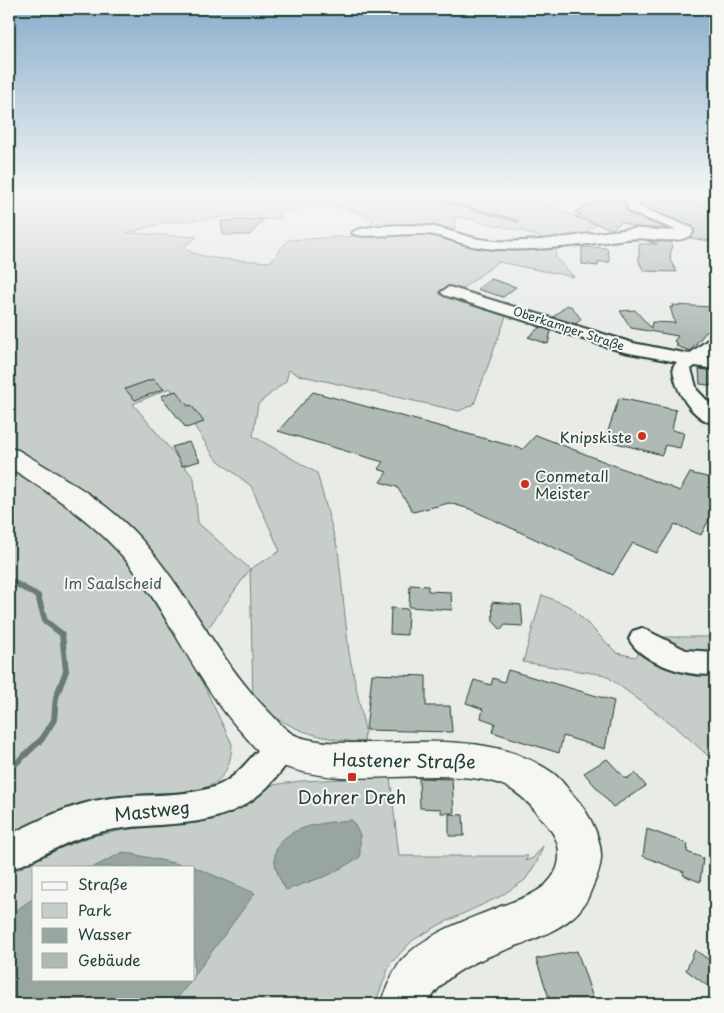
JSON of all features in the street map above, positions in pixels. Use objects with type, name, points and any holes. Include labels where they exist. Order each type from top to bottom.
[{"type":"main road","name":"Hastener Straße","points":[[9,456],[45,478],[103,520],[126,541],[143,561],[168,598],[210,667],[247,715],[282,748],[313,757],[346,761],[473,759],[506,766],[533,781],[554,800],[577,834],[580,858],[574,882],[558,902],[532,916],[456,948],[419,975],[404,1004]]},
{"type":"street","points":[[492,243],[535,243]]},
{"type":"street","name":"Oberkamper Straße","points":[[449,292],[630,348],[715,364]]},
{"type":"street","points":[[715,343],[682,367],[683,386],[715,418]]},
{"type":"street","points":[[642,639],[673,659],[703,665],[715,662]]},
{"type":"street","name":"Mastweg","points":[[9,854],[61,829],[103,815],[211,804],[232,796],[253,780],[282,748]]},
{"type":"green space","name":"Im Saalscheid","points":[[9,243],[189,243],[184,247],[190,252],[200,255],[270,262],[285,243],[555,243],[556,258],[574,277],[498,262],[454,295],[508,311],[474,404],[459,411],[298,375],[289,370],[286,381],[258,404],[253,436],[317,473],[338,550],[349,653],[365,730],[364,743],[331,738],[304,731],[279,719],[253,699],[250,569],[189,655],[232,744],[229,764],[219,780],[207,787],[185,792],[154,793],[93,805],[58,816],[9,839]],"holes":[[[170,388],[215,458],[251,486],[280,551],[250,569],[198,523],[194,478],[133,404]]]},
{"type":"green space","points":[[542,595],[571,607],[617,653],[635,657],[657,637],[712,637],[715,621],[715,762],[676,727],[605,675],[523,662]]},
{"type":"green space","points":[[390,777],[399,856],[528,856],[525,861],[533,858],[543,846],[537,862],[525,880],[501,896],[441,924],[413,940],[390,964],[375,1004],[9,1004],[9,874],[58,849],[92,836],[151,825],[214,820],[272,785],[301,781]]},
{"type":"water","points":[[352,820],[360,835],[360,857],[329,875],[286,890],[277,871],[275,855],[279,844],[289,835],[302,828]]},
{"type":"water","points":[[123,852],[187,866],[96,866]]},
{"type":"water","points":[[195,867],[255,893],[195,975]]},
{"type":"water","points":[[32,899],[32,980],[191,980],[173,1004],[9,1004],[9,915]]},
{"type":"building","points":[[655,243],[672,243],[670,260],[677,272],[644,271],[639,262],[639,244],[657,244]]},
{"type":"building","points":[[582,247],[607,248],[610,262],[598,262],[598,266],[582,264]]},
{"type":"building","points":[[491,279],[516,287],[503,297],[477,289]]},
{"type":"building","points":[[567,305],[572,307],[581,319],[576,324],[553,317]]},
{"type":"building","points":[[672,305],[715,307],[715,332],[707,331],[690,351],[676,346],[678,344],[674,341],[678,336],[631,328],[620,311],[635,310],[651,328],[652,322],[675,323],[670,307],[673,308]]},
{"type":"building","points":[[540,327],[551,331],[548,344],[528,337]]},
{"type":"building","points":[[699,369],[715,371],[715,386],[700,384]]},
{"type":"building","points":[[153,379],[164,389],[135,400],[125,389]]},
{"type":"building","points":[[176,391],[188,406],[191,405],[204,422],[186,428],[161,396]]},
{"type":"building","name":"Conmetall Meister","points":[[313,392],[523,449],[536,435],[680,491],[690,473],[715,479],[715,508],[701,535],[675,524],[657,553],[633,543],[613,575],[470,509],[449,503],[413,512],[397,487],[380,482],[387,472],[378,469],[383,462],[278,431]]},
{"type":"building","points":[[619,398],[676,410],[672,430],[684,433],[680,448],[665,445],[662,455],[605,440]]},
{"type":"building","points":[[189,442],[200,461],[182,466],[172,447]]},
{"type":"building","points":[[410,585],[428,586],[428,591],[451,592],[452,610],[409,607]]},
{"type":"building","points":[[492,602],[521,605],[523,626],[505,625],[501,630],[493,621]]},
{"type":"building","points":[[391,608],[408,609],[407,635],[390,634]]},
{"type":"building","points":[[508,670],[614,701],[605,749],[563,736],[559,753],[492,732],[495,723],[481,718],[483,709],[466,703],[474,680],[491,685],[493,678],[504,682]]},
{"type":"building","points":[[372,674],[426,676],[426,706],[450,706],[452,732],[366,730]]},
{"type":"building","points":[[607,759],[626,779],[635,773],[646,786],[613,807],[584,773]]},
{"type":"building","points":[[419,778],[452,779],[454,813],[441,813],[441,809],[420,808]]},
{"type":"building","points":[[449,814],[463,815],[464,836],[449,836]]},
{"type":"building","points":[[647,829],[688,844],[687,852],[703,858],[700,882],[683,875],[684,872],[643,856]]},
{"type":"building","points":[[695,950],[715,964],[715,973],[709,987],[686,970]]},
{"type":"building","points":[[577,951],[595,1004],[551,1004],[536,959]]},
{"type":"waterway","points":[[9,580],[38,596],[45,621],[62,634],[66,671],[56,697],[54,720],[42,739],[12,767]]},
{"type":"waterway","points":[[9,770],[12,767]]},
{"type":"place","name":"Knipskiste","points":[[642,436]]},
{"type":"place","name":"Conmetall Meister","points":[[525,484]]},
{"type":"place","name":"Dohrer Dreh","points":[[352,777]]}]
